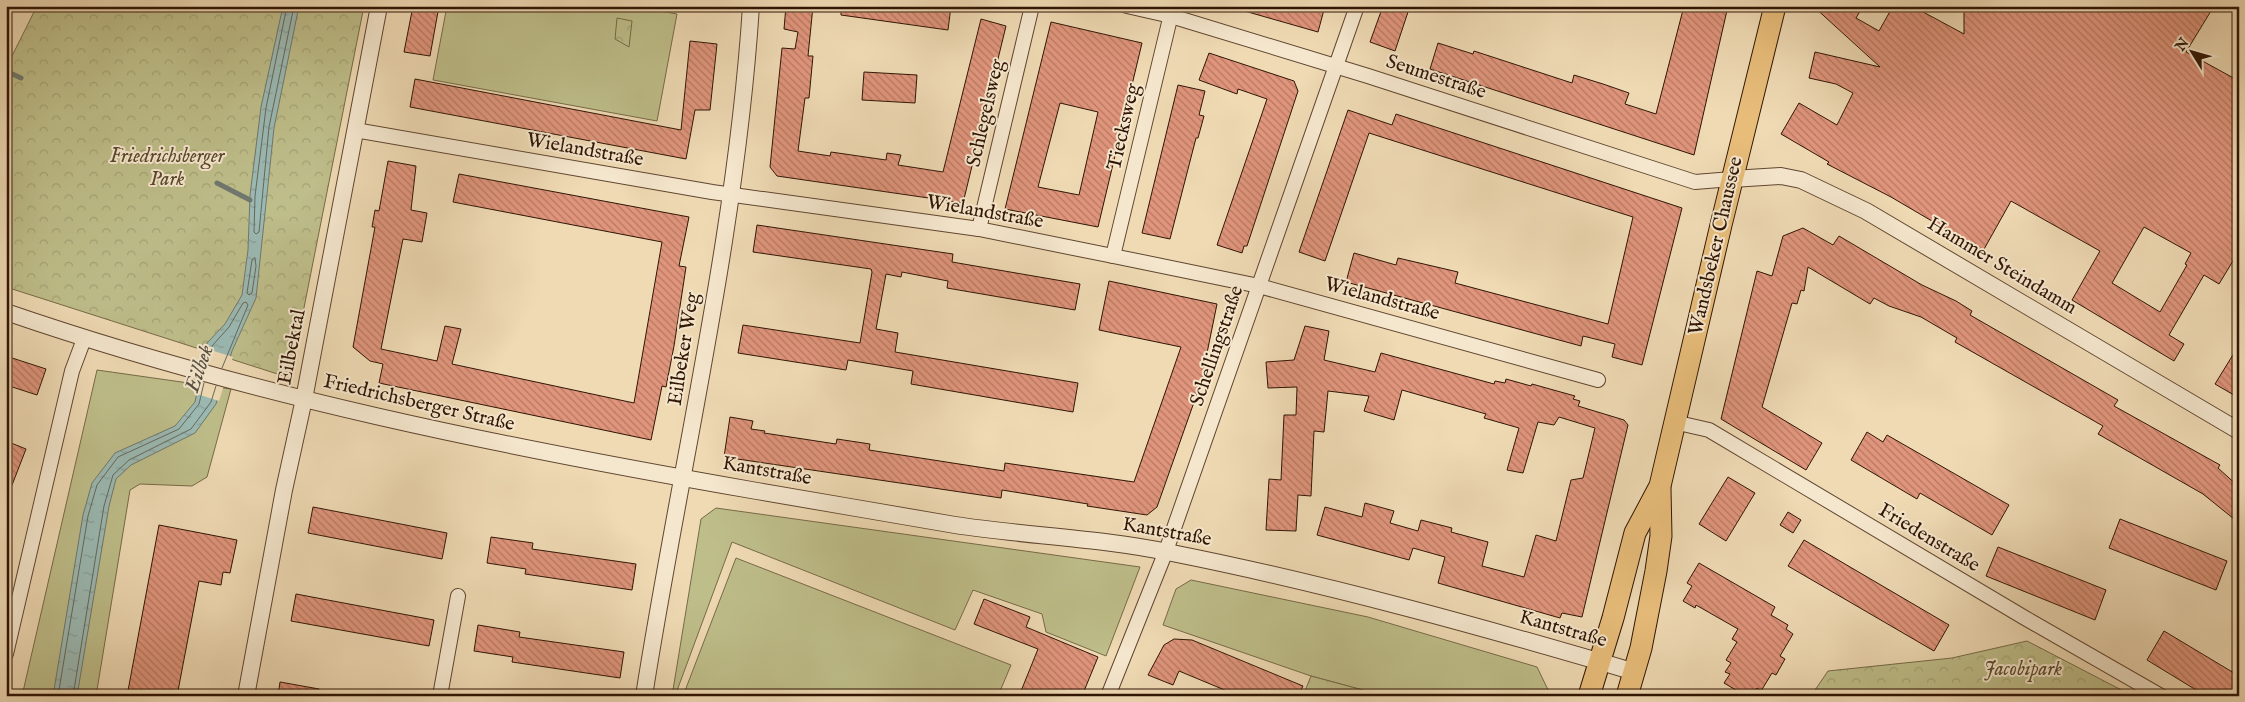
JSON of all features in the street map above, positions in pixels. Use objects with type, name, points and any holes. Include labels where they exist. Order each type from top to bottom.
[{"type":"main road","name":"Wandsbeker Chaussee","points":[[1627,696],[1635,672],[1659,548],[1660,486],[1732,179],[1775,6]]},
{"type":"main road","name":"Wandsbeker Chaussee","points":[[1589,696],[1601,662],[1635,533],[1660,486]]},
{"type":"street","name":"Eilbektal","points":[[246,696],[284,490],[304,399],[380,6]]},
{"type":"street","name":"Eilbeker Weg","points":[[644,696],[731,195],[748,59],[751,6]]},
{"type":"street","name":"Schlegelsweg","points":[[979,229],[1032,6]]},
{"type":"street","name":"Seumestraße","points":[[1127,6],[1172,11],[1336,67],[1695,182],[1732,179]]},
{"type":"street","name":"Schellingstraße","points":[[1108,696],[1166,551],[1357,6]]},
{"type":"street","name":"Tiecksweg","points":[[1113,256],[1172,11]]},
{"type":"street","name":"Wielandstraße","points":[[355,130],[731,195],[979,229],[1260,286],[1598,380]]},
{"type":"street","name":"Hammer Steindamm","points":[[1732,179],[1781,176],[1801,180],[1866,211],[2239,431]]},
{"type":"street","name":"Friedrichsberger Straße","points":[[6,312],[84,339],[304,399],[480,440],[683,478]]},
{"type":"street","points":[[6,654],[72,371],[84,339]]},
{"type":"street","name":"Friedenstraße","points":[[1674,422],[1709,430],[2017,614],[2161,696]]},
{"type":"street","name":"Kantstraße","points":[[683,478],[958,525],[1166,551],[1372,597],[1635,672]]},
{"type":"street","points":[[440,696],[458,596]]},
{"type":"green space","name":"Friedrichsberger Park","points":[[37,6],[364,6],[290,378],[6,287],[6,68]]},
{"type":"green space","points":[[447,6],[635,6],[677,14],[657,121],[433,80]]},
{"type":"green space","points":[[617,18],[632,21],[629,47],[615,39]]},
{"type":"green space","points":[[97,370],[231,389],[207,477],[192,486],[140,484],[130,490],[96,696],[22,696]]},
{"type":"green space","points":[[716,508],[1140,567],[1106,656],[1046,632],[1042,614],[973,590],[955,630],[732,542],[675,696],[672,696],[701,519]]},
{"type":"green space","points":[[736,558],[1011,665],[998,696],[683,696]]},
{"type":"green space","points":[[1191,580],[1368,617],[1537,667],[1551,696],[1385,696],[1311,676],[1163,625],[1176,589]]},
{"type":"green space","name":"Jacobipark","points":[[2027,641],[2133,696],[1811,696],[1828,671],[1952,658]]},
{"type":"green space","points":[[1311,676],[1385,696],[1303,696]]},
{"type":"water","points":[[283,6],[299,6],[274,128],[256,298],[232,351],[216,404],[195,433],[131,465],[116,479],[109,506],[77,696],[53,696],[83,515],[92,483],[115,453],[175,426],[195,402],[207,343],[225,324],[242,295],[248,250],[250,195],[261,107]]},
{"type":"pier","points":[[204,348],[233,357],[219,401],[194,393]]},
{"type":"building","points":[[413,6],[439,6],[430,56],[404,52]]},
{"type":"building","points":[[786,6],[813,6],[808,56],[813,56],[809,98],[805,98],[798,151],[830,156],[831,152],[886,160],[887,153],[901,155],[898,165],[943,172],[981,19],[1006,26],[963,203],[777,176],[770,167],[782,48],[795,49],[798,32],[784,29]]},
{"type":"building","points":[[841,6],[951,6],[948,30],[841,15]]},
{"type":"building","points":[[1241,6],[1325,6],[1318,32],[1241,10]]},
{"type":"building","points":[[1383,6],[1410,6],[1395,51],[1370,42]]},
{"type":"building","points":[[1684,6],[1728,6],[1694,155],[1430,69],[1438,43],[1473,54],[1474,51],[1572,83],[1574,75],[1603,84],[1629,93],[1625,104],[1656,114]]},
{"type":"building","points":[[1813,6],[1863,6],[1856,18],[1879,31],[1893,6],[1912,6],[1964,34],[1964,6],[2214,6],[2186,52],[2239,81],[2239,251],[2219,284],[2204,275],[2169,335],[2184,344],[2174,361],[2072,300],[2100,251],[2011,201],[1983,251],[1891,197],[1827,164],[1829,162],[1781,134],[1799,103],[1837,125],[1853,93],[1836,84],[1809,78],[1815,52],[1880,67]],"holes":[[[2144,227],[2191,253],[2185,264],[2187,265],[2160,312],[2112,283]]]},
{"type":"building","points":[[1051,22],[1142,43],[1098,227],[1005,209]],"holes":[[[1060,103],[1098,112],[1079,195],[1038,187]]]},
{"type":"building","points":[[690,41],[717,44],[710,110],[695,110],[686,159],[410,107],[415,79],[681,130]]},
{"type":"building","points":[[1209,53],[1294,81],[1298,91],[1247,246],[1244,246],[1242,253],[1217,245],[1267,99],[1238,89],[1237,94],[1199,80]]},
{"type":"building","points":[[864,72],[917,75],[915,103],[862,100]]},
{"type":"building","points":[[1178,85],[1205,91],[1199,115],[1204,116],[1198,138],[1196,138],[1170,239],[1142,233]]},
{"type":"building","points":[[1348,110],[1392,125],[1396,114],[1682,208],[1642,365],[1612,357],[1615,344],[1583,336],[1581,346],[1346,282],[1354,253],[1396,265],[1398,258],[1458,272],[1455,283],[1608,324],[1633,217],[1369,133],[1325,261],[1299,252]]},
{"type":"building","points":[[388,161],[416,166],[411,210],[427,213],[422,242],[403,239],[381,349],[437,361],[445,326],[461,329],[452,364],[634,403],[662,242],[453,202],[459,174],[689,217],[679,266],[686,267],[674,346],[666,387],[662,386],[651,440],[379,383],[383,364],[370,361],[353,347],[375,227],[372,227],[375,210],[379,211]]},
{"type":"building","points":[[757,225],[953,254],[952,262],[1080,284],[1075,310],[947,288],[948,281],[902,272],[901,277],[886,274],[876,329],[898,333],[895,352],[1078,383],[1073,412],[911,384],[913,371],[848,360],[846,370],[738,353],[743,325],[860,343],[872,272],[871,269],[753,252]]},
{"type":"building","points":[[1803,228],[1833,245],[1839,236],[1922,285],[1956,301],[1972,311],[1970,315],[2118,400],[2114,406],[2220,465],[2218,468],[2239,487],[2239,523],[2203,494],[2098,434],[2103,426],[1955,342],[1957,338],[1921,317],[1889,306],[1874,298],[1870,304],[1808,267],[1804,291],[1801,290],[1797,304],[1792,303],[1762,407],[1822,443],[1806,470],[1721,419],[1757,271],[1772,276],[1783,236]]},
{"type":"building","points":[[1109,281],[1217,304],[1207,353],[1211,354],[1157,507],[1147,515],[1002,490],[1001,498],[724,457],[730,417],[753,421],[751,429],[765,431],[764,433],[836,444],[837,439],[870,444],[869,450],[1004,471],[1005,463],[1134,482],[1181,347],[1099,330]]},
{"type":"building","points":[[1305,326],[1329,331],[1324,360],[1375,372],[1381,353],[1494,384],[1495,381],[1505,383],[1506,379],[1531,386],[1532,384],[1575,396],[1573,399],[1580,401],[1578,406],[1624,420],[1628,425],[1582,617],[1562,613],[1560,618],[1438,583],[1445,557],[1413,548],[1409,560],[1317,535],[1325,507],[1362,517],[1365,503],[1394,511],[1390,523],[1418,531],[1421,520],[1452,528],[1451,532],[1488,542],[1482,566],[1524,577],[1536,535],[1556,541],[1571,480],[1583,478],[1595,428],[1559,417],[1554,425],[1538,422],[1523,473],[1507,470],[1519,428],[1484,418],[1486,414],[1402,390],[1394,420],[1364,411],[1369,396],[1328,391],[1324,432],[1314,431],[1311,496],[1298,495],[1296,531],[1266,530],[1269,479],[1281,480],[1284,415],[1296,415],[1297,387],[1268,388],[1266,362],[1294,360]]},
{"type":"building","points":[[2239,345],[2239,398],[2215,384]]},
{"type":"building","points":[[6,356],[46,369],[37,395],[6,385]]},
{"type":"building","points":[[1867,432],[1883,442],[1887,435],[2009,505],[1992,535],[1920,493],[1917,499],[1851,460]]},
{"type":"building","points":[[6,441],[26,449],[7,498],[6,498]]},
{"type":"building","points":[[1728,477],[1755,493],[1726,541],[1699,524]]},
{"type":"building","points":[[313,507],[447,533],[442,559],[308,533]]},
{"type":"building","points":[[1788,512],[1801,520],[1793,533],[1780,525]]},
{"type":"building","points":[[2120,519],[2227,561],[2216,590],[2109,548]]},
{"type":"building","points":[[159,525],[237,540],[230,573],[223,572],[221,585],[199,581],[177,696],[127,696]]},
{"type":"building","points":[[491,537],[533,543],[532,549],[636,564],[632,590],[525,574],[526,569],[487,563]]},
{"type":"building","points":[[1804,540],[1949,625],[1934,651],[1788,566]]},
{"type":"building","points":[[1998,547],[2106,590],[2095,620],[1986,576]]},
{"type":"building","points":[[1699,563],[1775,607],[1771,615],[1788,625],[1786,629],[1793,634],[1780,656],[1785,659],[1776,675],[1772,673],[1761,691],[1757,688],[1753,696],[1746,696],[1724,683],[1730,674],[1725,672],[1731,663],[1726,660],[1737,642],[1732,639],[1738,629],[1696,605],[1695,608],[1683,601],[1692,586],[1687,583]]},
{"type":"building","points":[[296,594],[434,620],[429,646],[291,621]]},
{"type":"building","points":[[984,599],[1030,617],[1026,627],[1098,657],[1082,696],[1019,696],[1038,649],[974,624]]},
{"type":"building","points":[[478,625],[520,632],[519,637],[624,652],[620,678],[512,662],[513,657],[474,651]]},
{"type":"building","points":[[2164,631],[2239,676],[2239,696],[2206,696],[2147,660]]},
{"type":"building","points":[[1174,639],[1192,640],[1303,686],[1298,696],[1239,696],[1179,671],[1173,685],[1148,675],[1164,645]]},
{"type":"building","points":[[280,682],[319,689],[318,696],[278,696]]},
{"type":"waterway","points":[[6,71],[21,78]]},
{"type":"waterway","points":[[217,183],[250,200]]},
{"type":"water label","name":"Eilbek","points":[[200,369]]}]
